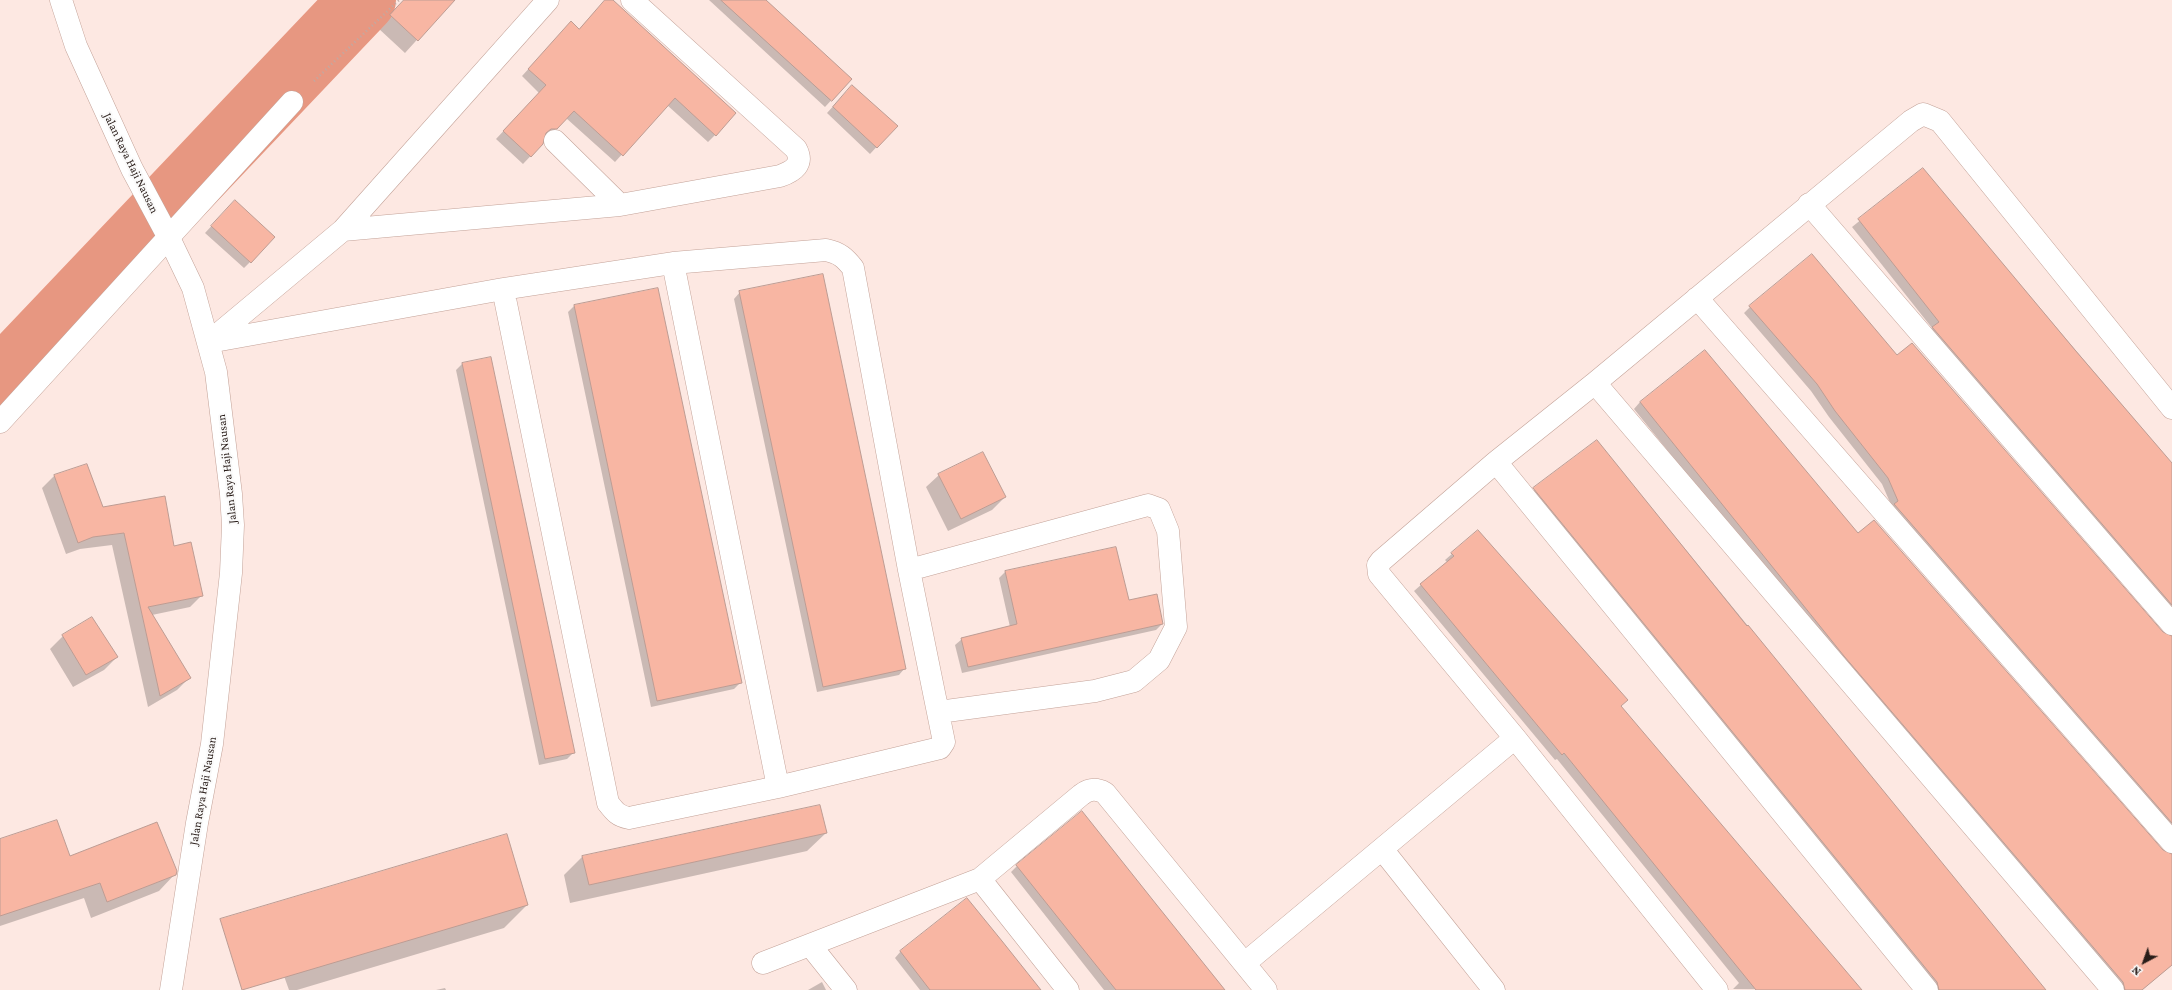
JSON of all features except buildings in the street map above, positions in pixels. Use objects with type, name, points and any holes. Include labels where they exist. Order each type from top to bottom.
[{"type":"street","name":"Jalan Raya Haji Nausan","points":[[61,0],[76,46],[132,169],[169,238],[193,288],[216,372],[231,494],[233,524],[231,574],[212,744],[196,823],[171,990]]},
{"type":"street","points":[[209,342],[343,230],[548,0]]},
{"type":"street","points":[[343,230],[620,205],[780,176],[795,169],[800,162],[800,156],[796,150],[632,0]]},
{"type":"street","points":[[0,422],[292,102]]},
{"type":"street","points":[[1717,990],[1515,738],[1379,574],[1378,569],[1381,561],[1496,462],[1595,383],[1911,121],[1923,114],[1940,121],[2172,408]]},
{"type":"street","points":[[555,140],[620,205]]},
{"type":"street","points":[[1810,204],[2172,624]]},
{"type":"street","points":[[209,342],[503,289],[674,263],[826,250],[836,252],[845,258],[853,268],[909,570],[939,712],[944,742],[936,750],[778,787],[629,818],[621,817],[608,804],[503,289]]},
{"type":"street","points":[[674,263],[778,787]]},
{"type":"street","points":[[1697,298],[2172,842]]},
{"type":"street","points":[[1595,383],[2113,990]]},
{"type":"street","points":[[1496,462],[1927,990]]},
{"type":"street","points":[[909,570],[1148,505],[1159,509],[1168,531],[1176,627],[1159,660],[1134,681],[1095,691],[939,712]]},
{"type":"street","points":[[1245,963],[1515,738]]},
{"type":"street","points":[[763,963],[980,879],[1087,790],[1100,790],[1105,793],[1266,990]]},
{"type":"street","points":[[1382,849],[1494,990]]},
{"type":"street","points":[[980,879],[1068,990]]},
{"type":"street","points":[[810,945],[846,990]]},
{"type":"path","points":[[292,102],[399,0]]},
{"type":"waterway","points":[[0,382],[363,0]]}]
